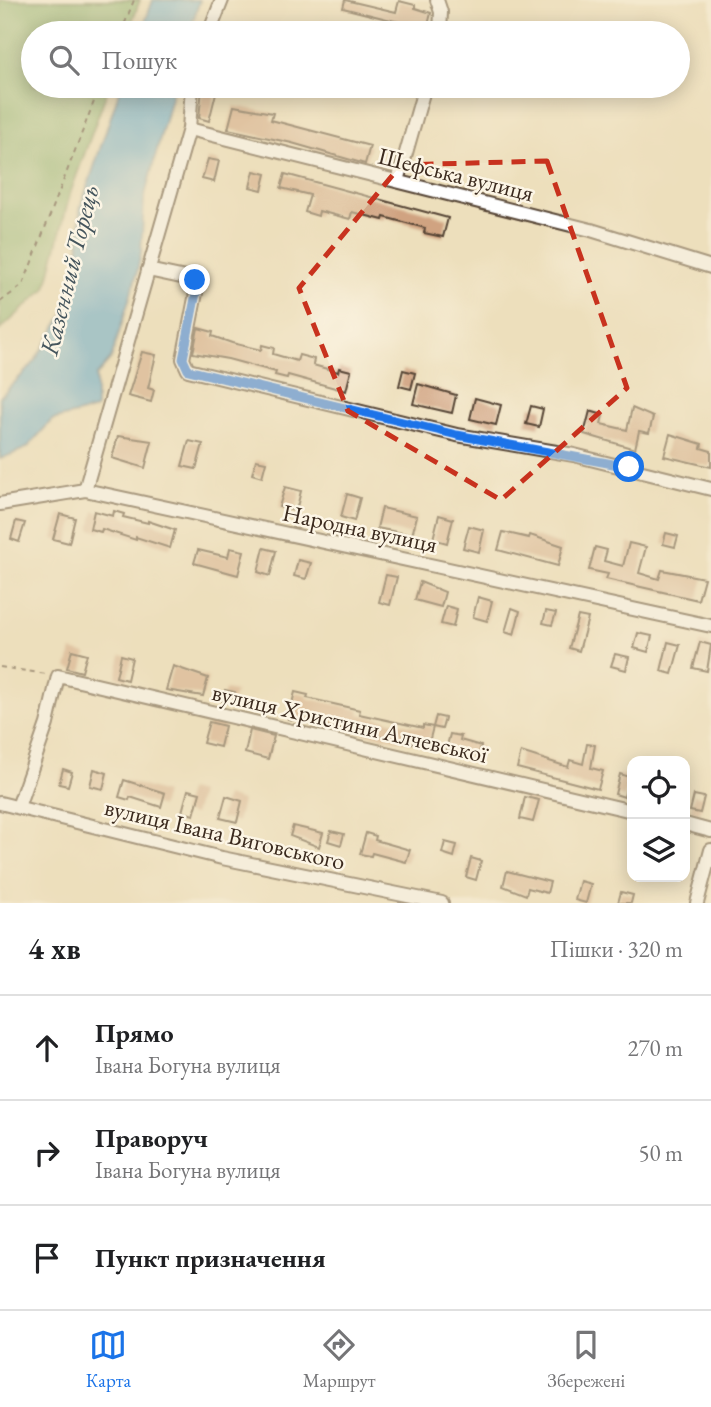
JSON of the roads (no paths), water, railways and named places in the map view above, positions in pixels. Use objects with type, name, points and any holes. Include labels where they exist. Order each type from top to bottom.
[{"type":"street","points":[[214,21],[222,0]]},
{"type":"street","points":[[437,0],[442,12],[441,21]]},
{"type":"street","points":[[85,490],[189,129],[191,98]]},
{"type":"street","points":[[398,181],[422,98]]},
{"type":"street","name":"Шефська вулиця","points":[[189,129],[591,230],[711,267]]},
{"type":"street","points":[[148,270],[195,280],[197,288],[183,359],[188,370],[457,435],[574,455],[711,489]]},
{"type":"street","name":"Народна вулиця","points":[[0,504],[85,490],[711,626]]},
{"type":"street","name":"вулиця Христини Алчевської","points":[[18,807],[47,724],[58,676],[627,810]]},
{"type":"street","name":"вулиця Івана Виговського","points":[[0,803],[222,858],[442,903]]},
{"type":"street","points":[[690,825],[711,831]]},
{"type":"street","points":[[697,903],[711,850]]},
{"type":"water","points":[[153,0],[200,0],[193,21],[145,21]]},
{"type":"water","points":[[117,98],[171,98],[144,199],[141,253],[136,277],[111,359],[96,376],[96,409],[52,420],[27,448],[0,459],[0,397],[32,365],[70,305],[78,282],[80,209]]},
{"type":"water label","name":"Казенний Торець","points":[[69,270]]}]
